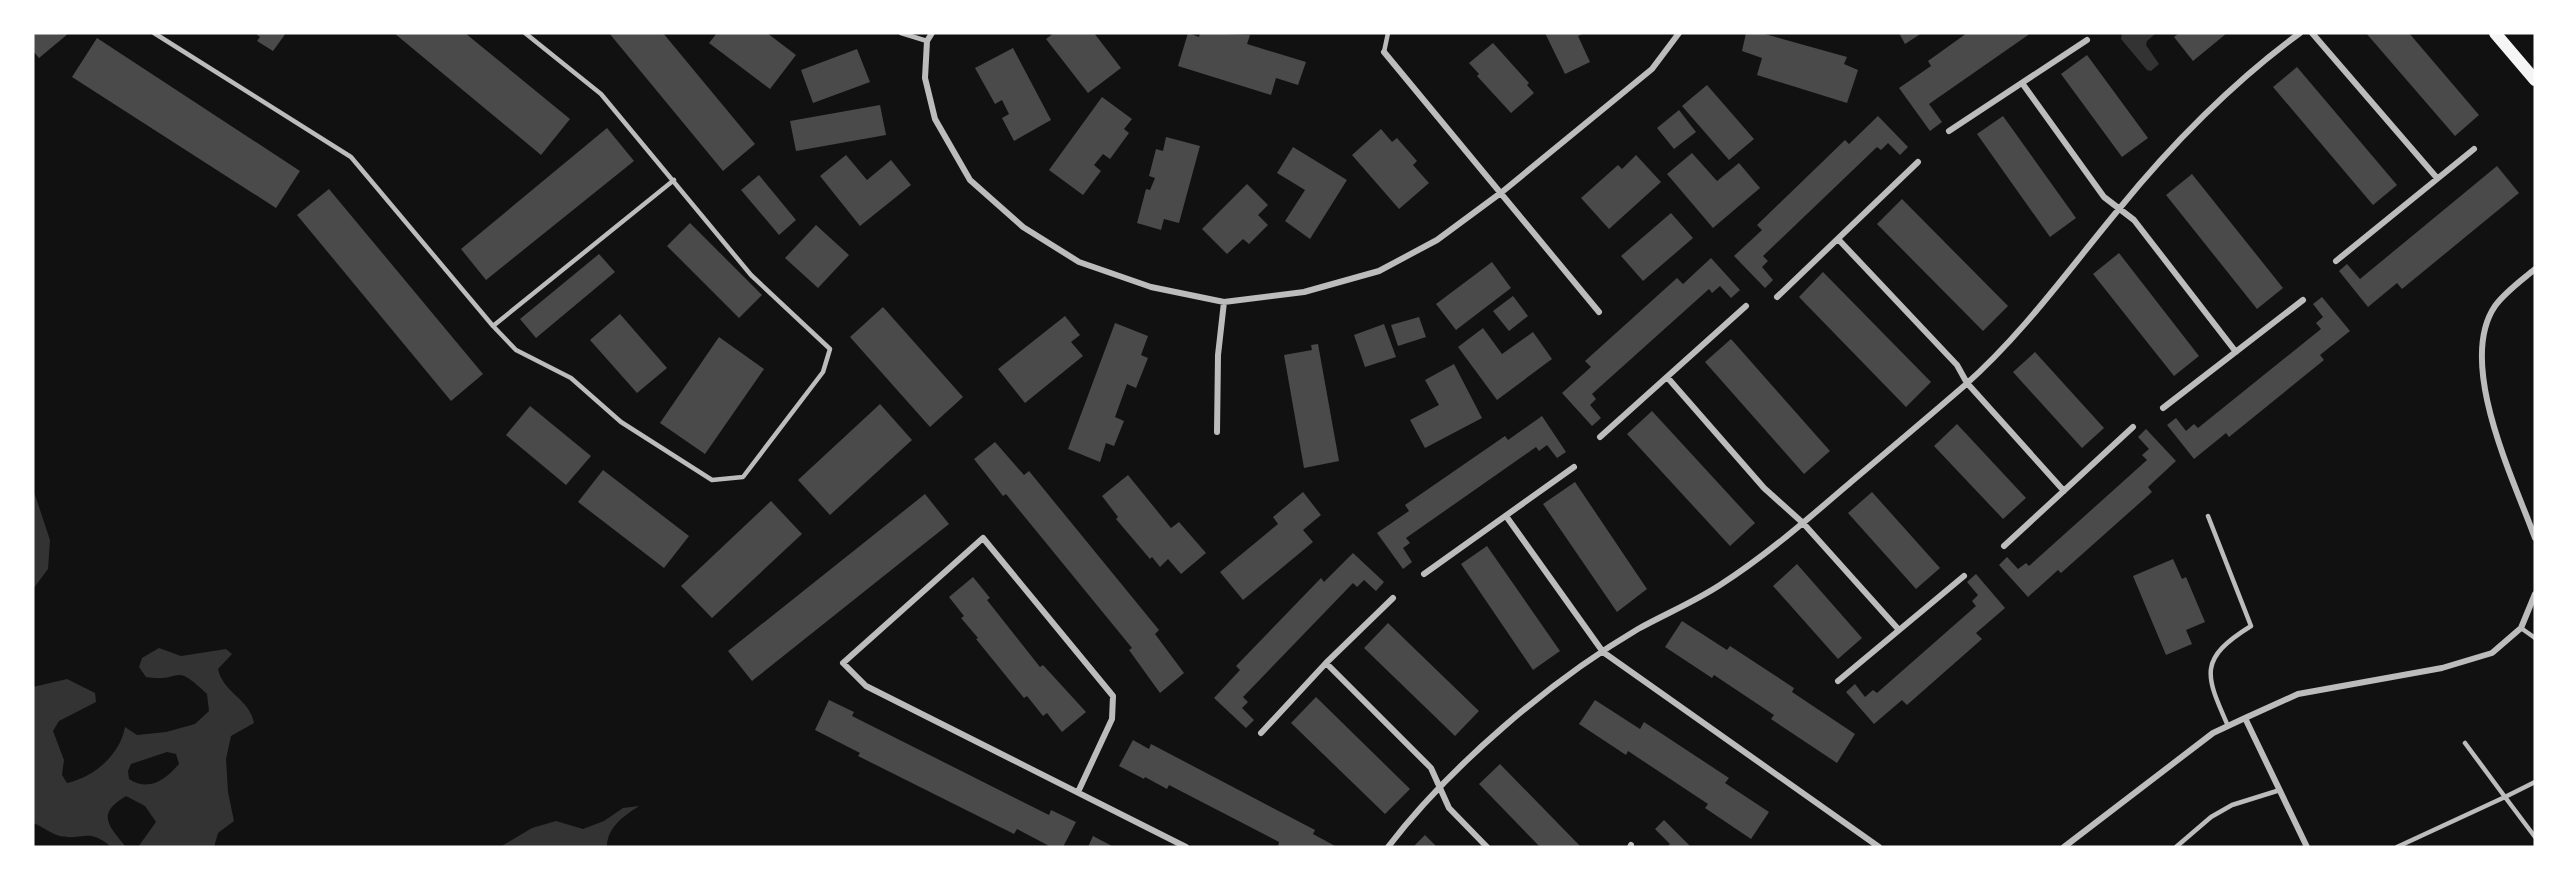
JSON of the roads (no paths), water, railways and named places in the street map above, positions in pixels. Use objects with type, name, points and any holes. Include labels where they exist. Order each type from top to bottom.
[{"type":"main road","points":[[2495,33],[2535,80]]},
{"type":"street","points":[[932,33],[927,41],[925,78],[934,119],[970,180],[1023,227],[1079,262],[1151,287],[1224,302],[1304,292],[1380,271],[1437,240],[1502,192],[1652,69],[1678,33]]},
{"type":"street","points":[[1388,847],[1413,814],[1438,789],[1529,706],[1638,629],[1718,586],[1777,545],[1967,383],[2007,344],[2066,276],[2119,208],[2182,137],[2282,46],[2300,33]]},
{"type":"street","points":[[2312,33],[2438,178]]},
{"type":"street","points":[[1949,131],[2087,40]]},
{"type":"street","points":[[1384,52],[1599,312]]},
{"type":"street","points":[[2022,83],[2104,197],[2134,219],[2236,351]]},
{"type":"street","points":[[2336,261],[2474,149]]},
{"type":"street","points":[[1777,297],[1918,162]]},
{"type":"street","points":[[1838,239],[1957,364],[1967,383],[2064,491]]},
{"type":"street","points":[[2535,269],[2494,307],[2481,343],[2485,399],[2535,538]]},
{"type":"street","points":[[2163,408],[2303,300]]},
{"type":"street","points":[[1217,432],[1218,356],[1224,302]]},
{"type":"street","points":[[1600,437],[1746,306]]},
{"type":"street","points":[[1667,377],[1764,488],[1803,522],[1899,630]]},
{"type":"street","points":[[2004,546],[2133,428]]},
{"type":"street","points":[[1424,574],[1574,467]]},
{"type":"street","points":[[1506,516],[1603,652],[1879,847]]},
{"type":"street","points":[[1078,792],[1112,719],[1113,696],[983,538],[843,663],[866,686],[1186,847]]},
{"type":"street","points":[[1838,681],[1964,576]]},
{"type":"street","points":[[2064,847],[2213,733],[2245,718],[2298,694],[2442,668],[2492,653],[2521,628],[2535,594]]},
{"type":"street","points":[[1261,733],[1326,663],[1393,598]]},
{"type":"street","points":[[1326,663],[1431,768],[1438,789],[1449,808],[1487,847]]},
{"type":"street","points":[[2245,718],[2307,847]]},
{"type":"lane","points":[[154,33],[351,157],[493,326],[516,350],[571,378],[621,422],[712,480],[743,477],[823,372],[830,349],[751,274],[602,94],[525,33]]},
{"type":"lane","points":[[901,33],[927,41]]},
{"type":"lane","points":[[1384,52],[1388,33]]},
{"type":"lane","points":[[493,326],[674,180]]},
{"type":"lane","points":[[2208,516],[2251,626],[2225,642],[2212,661],[2210,685],[2228,726]]},
{"type":"lane","points":[[2521,628],[2535,638]]},
{"type":"lane","points":[[2465,743],[2535,837]]},
{"type":"lane","points":[[2397,847],[2535,782]]},
{"type":"lane","points":[[2176,847],[2211,816],[2232,805],[2280,790]]}]
